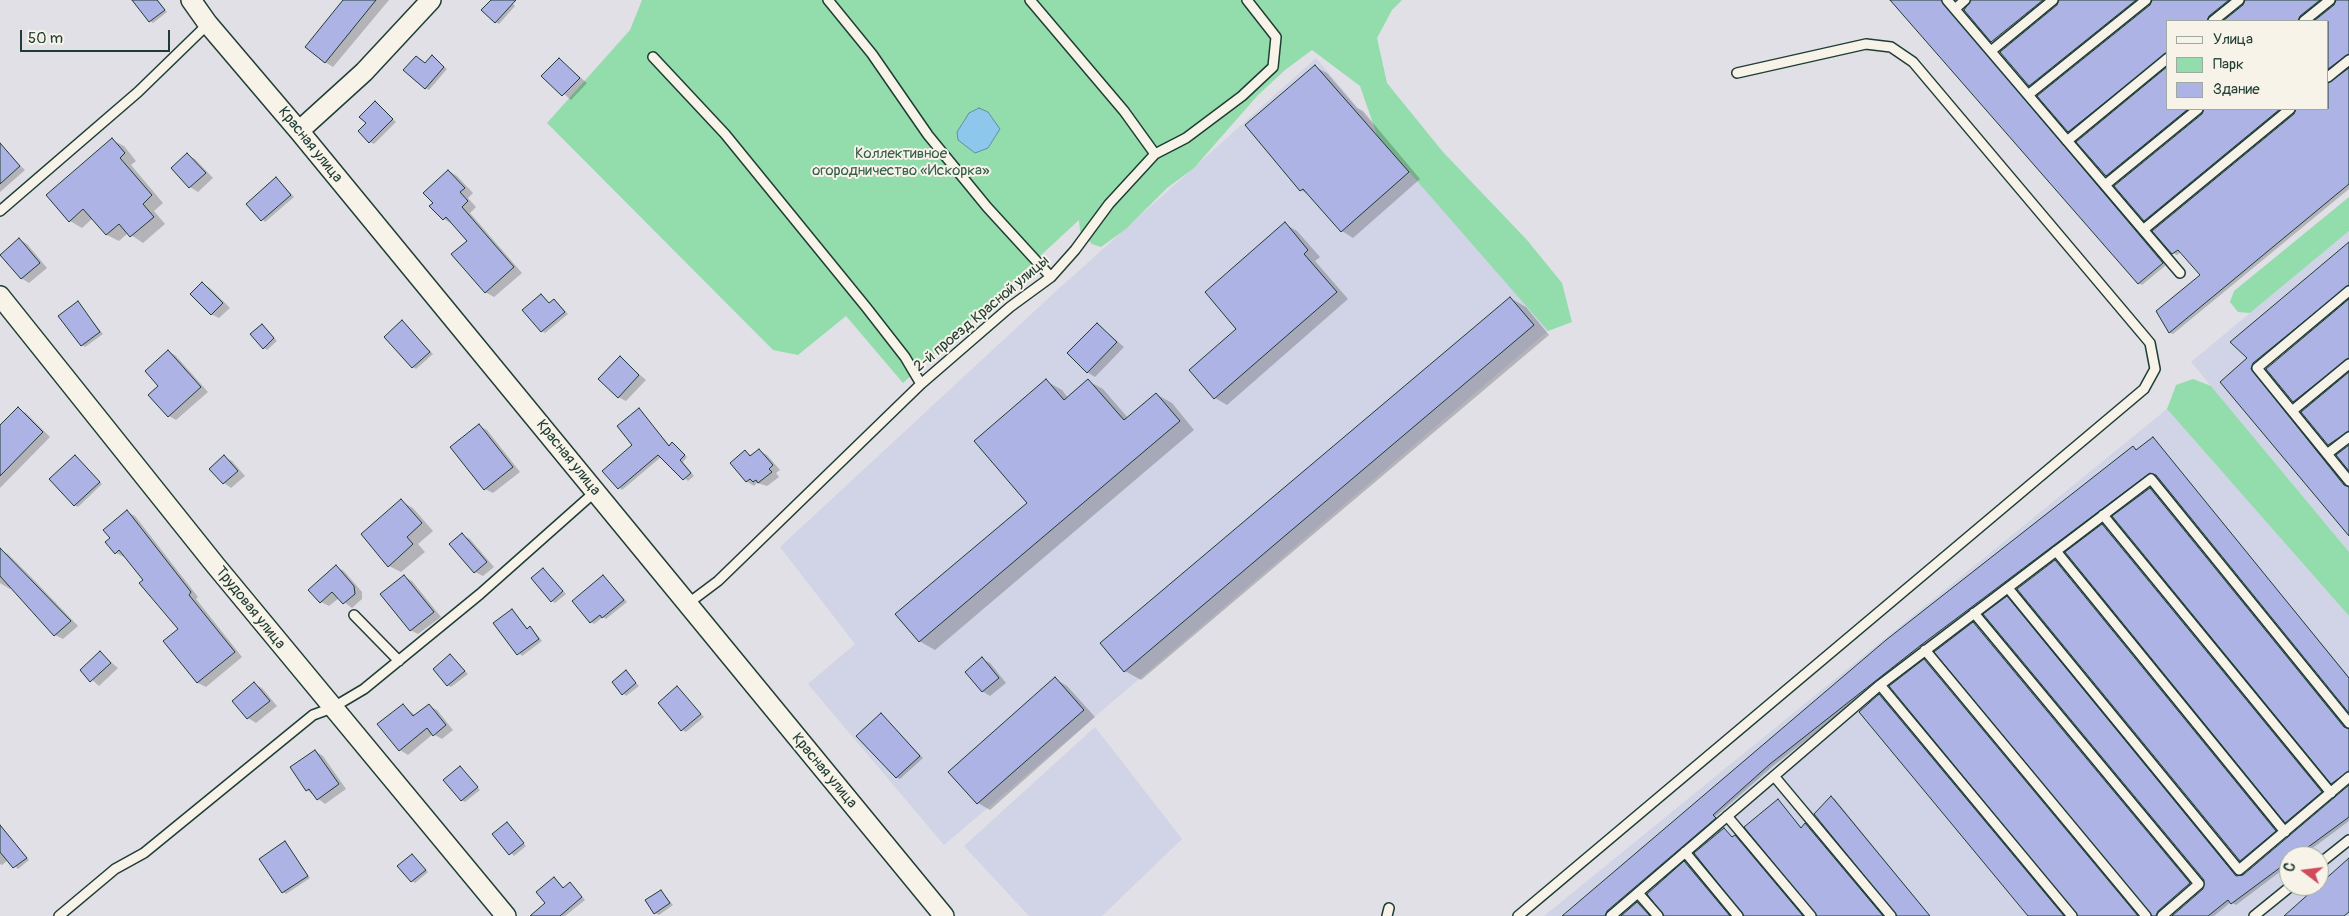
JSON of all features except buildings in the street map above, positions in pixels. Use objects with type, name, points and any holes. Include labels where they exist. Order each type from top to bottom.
[{"type":"street","name":"Красная улица","points":[[191,0],[208,24],[299,131],[596,491],[686,605],[944,916]]},
{"type":"street","points":[[299,131],[364,72],[421,4]]},
{"type":"street","name":"Трудовая улица","points":[[0,296],[209,559],[506,916]]},
{"type":"lane","points":[[828,0],[872,54],[928,135],[987,207],[1051,277]]},
{"type":"lane","points":[[1030,0],[1124,111],[1155,154]]},
{"type":"lane","name":"2-й проезд Красной улицы","points":[[686,605],[718,581],[921,384],[1010,307],[1051,277],[1075,250],[1109,204],[1155,154],[1186,138],[1242,96],[1272,67],[1276,37],[1247,0]]},
{"type":"lane","points":[[1947,0],[2180,273]]},
{"type":"lane","points":[[1955,9],[1965,0]]},
{"type":"lane","points":[[1991,51],[2053,0]]},
{"type":"lane","points":[[2028,95],[2146,0]]},
{"type":"lane","points":[[2214,20],[2239,0]]},
{"type":"lane","points":[[2305,20],[2330,0]]},
{"type":"lane","points":[[0,211],[138,92],[208,24]]},
{"type":"lane","points":[[1518,916],[2144,389],[2155,369],[2150,343],[1913,62],[1891,47],[1866,44],[1737,72]]},
{"type":"lane","points":[[653,57],[725,134],[866,307],[905,357],[921,384]]},
{"type":"lane","points":[[2067,141],[2166,60]]},
{"type":"lane","points":[[2329,76],[2349,60]]},
{"type":"lane","points":[[2105,185],[2197,110]]},
{"type":"lane","points":[[2143,230],[2289,110]]},
{"type":"lane","points":[[2349,291],[2258,368],[2349,481]]},
{"type":"lane","points":[[2292,411],[2349,364]]},
{"type":"lane","points":[[2327,454],[2349,437]]},
{"type":"lane","points":[[1611,916],[1880,685],[2151,479],[2349,723]]},
{"type":"lane","points":[[59,916],[115,869],[144,853],[313,715],[332,708],[364,689],[480,594],[596,491]]},
{"type":"lane","points":[[2103,515],[2332,793]]},
{"type":"lane","points":[[2056,551],[2285,832]]},
{"type":"lane","points":[[2008,588],[2239,870],[2349,777]]},
{"type":"lane","points":[[1974,613],[2199,884],[2162,916]]},
{"type":"lane","points":[[354,615],[399,661]]},
{"type":"lane","points":[[1925,650],[2146,916]]},
{"type":"lane","points":[[1880,685],[2072,916]]},
{"type":"lane","points":[[1774,776],[1891,916]]},
{"type":"lane","points":[[1727,816],[1811,916]]},
{"type":"lane","points":[[2329,856],[2349,840]]},
{"type":"lane","points":[[1685,852],[1738,916]]},
{"type":"lane","points":[[1638,893],[1658,916]]},
{"type":"lane","points":[[2254,916],[2279,896]]},
{"type":"shaded area","points":[[1316,58],[1548,331],[944,845],[808,684],[855,644],[780,547],[1054,293]]},
{"type":"shaded area","points":[[2349,231],[2349,552],[2191,362]]},
{"type":"shaded area","points":[[2167,409],[2349,616],[2349,916],[1544,916]]},
{"type":"shaded area","points":[[1095,727],[1182,839],[1102,916],[1029,916],[964,846]]},
{"type":"green space","name":"Коллективное огородничество «Искорка»","points":[[642,0],[1402,0],[1392,10],[1377,38],[1387,83],[1443,152],[1527,240],[1562,283],[1572,322],[1548,331],[1377,135],[1360,86],[1312,50],[1285,70],[1258,95],[1194,168],[1167,188],[1126,229],[1101,247],[1092,244],[1080,231],[1079,220],[903,383],[846,316],[798,355],[773,350],[547,123],[630,30]]},
{"type":"green space","points":[[2349,197],[2349,231],[2250,313],[2238,312],[2230,302],[2234,291]]},
{"type":"green space","points":[[2193,379],[2211,386],[2349,552],[2349,616],[2167,409],[2176,385]]},
{"type":"water","points":[[979,108],[988,112],[1000,129],[988,148],[975,153],[958,140],[957,132],[969,113]]}]
